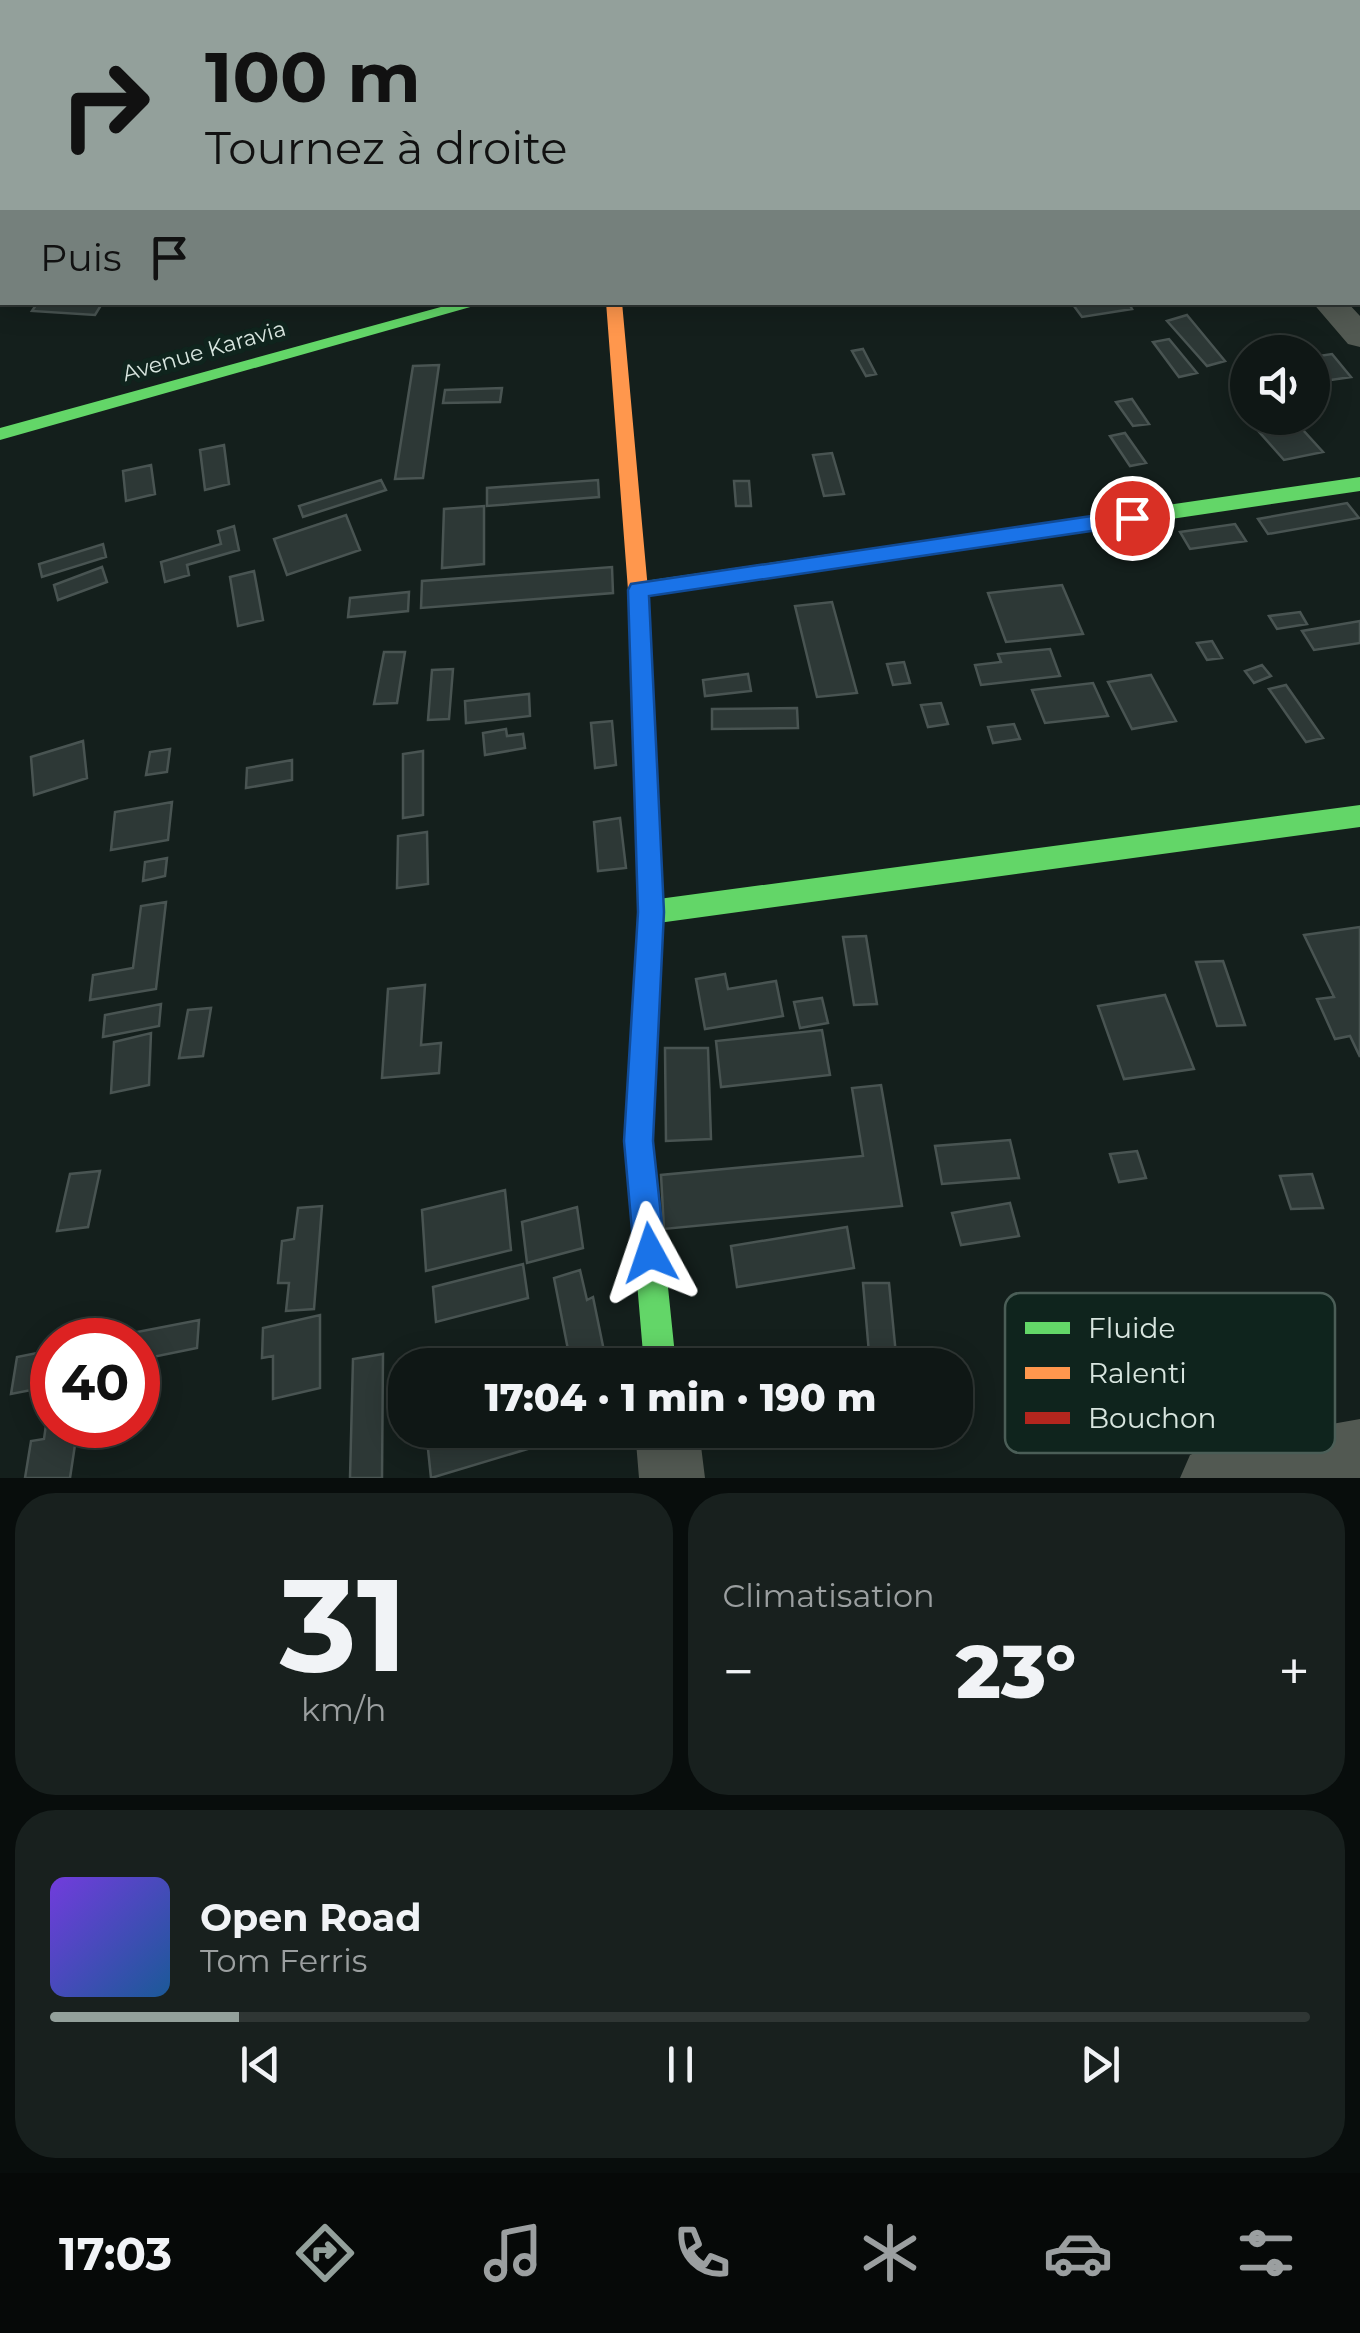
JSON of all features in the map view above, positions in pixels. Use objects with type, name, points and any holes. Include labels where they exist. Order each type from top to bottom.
[{"type":"street","name":"Avenue Karavia","points":[[0,434],[407,312],[458,305]]},
{"type":"street","points":[[614,305],[638,590],[651,912],[638,1141],[658,1348]]},
{"type":"street","points":[[1331,305],[1360,336]]},
{"type":"street","points":[[638,590],[1360,484]]},
{"type":"street","points":[[651,912],[1360,816]]},
{"type":"street","points":[[669,1448],[672,1478]]},
{"type":"street","points":[[1213,1478],[1360,1450]]},
{"type":"building","points":[[36,305],[101,305],[95,315],[32,311]]},
{"type":"building","points":[[1073,305],[1130,305],[1132,309],[1082,317]]},
{"type":"building","points":[[1187,315],[1225,361],[1207,366],[1167,321]]},
{"type":"building","points":[[1169,339],[1197,373],[1179,377],[1153,342]]},
{"type":"building","points":[[863,349],[876,374],[866,376],[852,351]]},
{"type":"building","points":[[1332,354],[1351,377],[1330,380]]},
{"type":"building","points":[[439,365],[423,478],[395,479],[413,366]]},
{"type":"building","points":[[502,388],[500,402],[443,403],[445,390]]},
{"type":"building","points":[[1132,399],[1149,424],[1133,426],[1116,402]]},
{"type":"building","points":[[1125,433],[1146,463],[1130,466],[1110,436]]},
{"type":"building","points":[[1262,435],[1308,435],[1323,452],[1284,460]]},
{"type":"building","points":[[224,445],[229,484],[205,490],[200,450]]},
{"type":"building","points":[[832,453],[844,494],[824,496],[813,455]]},
{"type":"building","points":[[151,465],[155,494],[126,501],[123,471]]},
{"type":"building","points":[[381,480],[386,490],[303,517],[299,506]]},
{"type":"building","points":[[598,480],[599,497],[487,506],[487,488]]},
{"type":"building","points":[[734,481],[749,481],[751,506],[736,506]]},
{"type":"building","points":[[1347,503],[1359,518],[1268,534],[1258,519]]},
{"type":"building","points":[[484,506],[484,564],[442,568],[444,509]]},
{"type":"building","points":[[346,515],[360,550],[287,575],[274,539]]},
{"type":"building","points":[[1235,524],[1246,541],[1190,549],[1180,532]]},
{"type":"building","points":[[234,526],[239,550],[187,565],[189,575],[165,582],[161,562],[221,544],[218,531]]},
{"type":"building","points":[[103,544],[106,557],[42,577],[39,564]]},
{"type":"building","points":[[102,567],[107,582],[58,600],[54,585]]},
{"type":"building","points":[[612,567],[613,593],[421,608],[422,581]]},
{"type":"building","points":[[254,571],[263,620],[238,626],[230,577]]},
{"type":"building","points":[[1062,585],[1083,634],[1006,642],[988,593]]},
{"type":"building","points":[[409,592],[408,611],[348,617],[350,598]]},
{"type":"building","points":[[832,602],[857,693],[817,697],[795,606]]},
{"type":"building","points":[[1300,612],[1307,624],[1277,629],[1269,616]]},
{"type":"building","points":[[1360,621],[1360,643],[1314,650],[1302,631]]},
{"type":"building","points":[[1212,641],[1222,658],[1207,660],[1197,643]]},
{"type":"building","points":[[1050,649],[1060,676],[981,685],[975,665],[1001,662],[998,654]]},
{"type":"building","points":[[384,652],[405,652],[397,703],[374,704]]},
{"type":"building","points":[[904,662],[910,683],[893,685],[887,664]]},
{"type":"building","points":[[1262,665],[1271,676],[1254,683],[1245,671]]},
{"type":"building","points":[[453,669],[449,719],[428,720],[432,670]]},
{"type":"building","points":[[748,674],[751,691],[705,696],[703,680]]},
{"type":"building","points":[[1151,675],[1176,721],[1132,729],[1108,682]]},
{"type":"building","points":[[1093,683],[1108,716],[1045,723],[1032,690]]},
{"type":"building","points":[[1286,685],[1323,738],[1306,742],[1269,689]]},
{"type":"building","points":[[529,694],[530,716],[466,723],[465,701]]},
{"type":"building","points":[[941,703],[948,724],[928,727],[921,705]]},
{"type":"building","points":[[797,708],[798,728],[712,729],[712,709]]},
{"type":"building","points":[[612,721],[616,765],[595,768],[591,723]]},
{"type":"building","points":[[1014,724],[1020,739],[993,743],[988,727]]},
{"type":"building","points":[[506,729],[507,736],[523,734],[525,748],[485,755],[483,733]]},
{"type":"building","points":[[83,741],[87,778],[34,795],[31,757]]},
{"type":"building","points":[[170,749],[167,772],[146,775],[150,752]]},
{"type":"building","points":[[423,751],[423,815],[403,818],[403,754]]},
{"type":"building","points":[[292,760],[292,780],[246,788],[247,768]]},
{"type":"building","points":[[172,802],[168,840],[111,850],[115,812]]},
{"type":"building","points":[[620,818],[626,868],[598,871],[594,822]]},
{"type":"building","points":[[427,832],[428,884],[397,888],[398,836]]},
{"type":"building","points":[[167,858],[165,876],[143,881],[145,862]]},
{"type":"building","points":[[166,902],[156,989],[90,1000],[93,975],[133,968],[141,906]]},
{"type":"building","points":[[1360,927],[1360,1057],[1350,1036],[1335,1039],[1317,999],[1334,997],[1304,935]]},
{"type":"building","points":[[866,936],[877,1004],[854,1005],[843,937]]},
{"type":"building","points":[[1223,961],[1245,1025],[1217,1026],[1196,962]]},
{"type":"building","points":[[725,974],[728,989],[776,981],[783,1016],[705,1029],[696,979]]},
{"type":"building","points":[[425,985],[421,1045],[441,1043],[439,1073],[382,1078],[388,989]]},
{"type":"building","points":[[1165,995],[1194,1069],[1124,1079],[1098,1006]]},
{"type":"building","points":[[822,998],[828,1023],[800,1028],[794,1002]]},
{"type":"building","points":[[161,1004],[159,1026],[103,1037],[105,1015]]},
{"type":"building","points":[[211,1008],[203,1056],[179,1058],[188,1010]]},
{"type":"building","points":[[822,1030],[830,1075],[721,1087],[716,1041]]},
{"type":"building","points":[[151,1033],[149,1085],[111,1093],[114,1042]]},
{"type":"building","points":[[665,1048],[708,1048],[711,1139],[666,1141]]},
{"type":"building","points":[[881,1085],[902,1206],[664,1229],[661,1175],[863,1156],[852,1088]]},
{"type":"building","points":[[1010,1140],[1019,1178],[942,1184],[935,1146]]},
{"type":"building","points":[[1137,1151],[1146,1178],[1119,1182],[1110,1154]]},
{"type":"building","points":[[100,1171],[88,1227],[57,1231],[70,1174]]},
{"type":"building","points":[[1312,1174],[1323,1208],[1291,1209],[1280,1176]]},
{"type":"building","points":[[505,1190],[511,1250],[426,1271],[422,1210]]},
{"type":"building","points":[[1010,1203],[1019,1236],[961,1245],[952,1213]]},
{"type":"building","points":[[322,1206],[314,1309],[286,1311],[289,1283],[278,1283],[282,1241],[294,1239],[298,1208]]},
{"type":"building","points":[[577,1207],[583,1248],[527,1263],[522,1222]]},
{"type":"building","points":[[847,1227],[854,1268],[737,1287],[731,1246]]},
{"type":"building","points":[[523,1264],[528,1298],[436,1322],[433,1287]]},
{"type":"building","points":[[580,1270],[587,1300],[593,1297],[603,1346],[568,1348],[554,1278]]},
{"type":"building","points":[[863,1283],[889,1283],[895,1348],[869,1348]]},
{"type":"building","points":[[320,1315],[320,1388],[273,1399],[273,1356],[262,1358],[263,1328]]},
{"type":"building","points":[[199,1320],[197,1348],[160,1356],[160,1328]]},
{"type":"building","points":[[30,1354],[30,1390],[11,1394],[17,1357]]},
{"type":"building","points":[[383,1354],[382,1478],[350,1478],[353,1359]]},
{"type":"building","points":[[30,1447],[75,1448],[70,1478],[25,1478]]},
{"type":"building","points":[[428,1448],[531,1448],[431,1478]]},
{"type":"traffic: fast","points":[[0,434],[469,305]]},
{"type":"traffic: fast","points":[[638,590],[1360,484]]},
{"type":"traffic: fast","points":[[651,912],[1360,816]]},
{"type":"traffic: fast","points":[[648,971],[639,1141],[658,1348]]},
{"type":"traffic: slow","points":[[614,305],[638,590],[651,912],[648,971]]},
{"type":"route","points":[[650,1253],[638,1141],[651,912],[638,590],[1132,518]]}]
